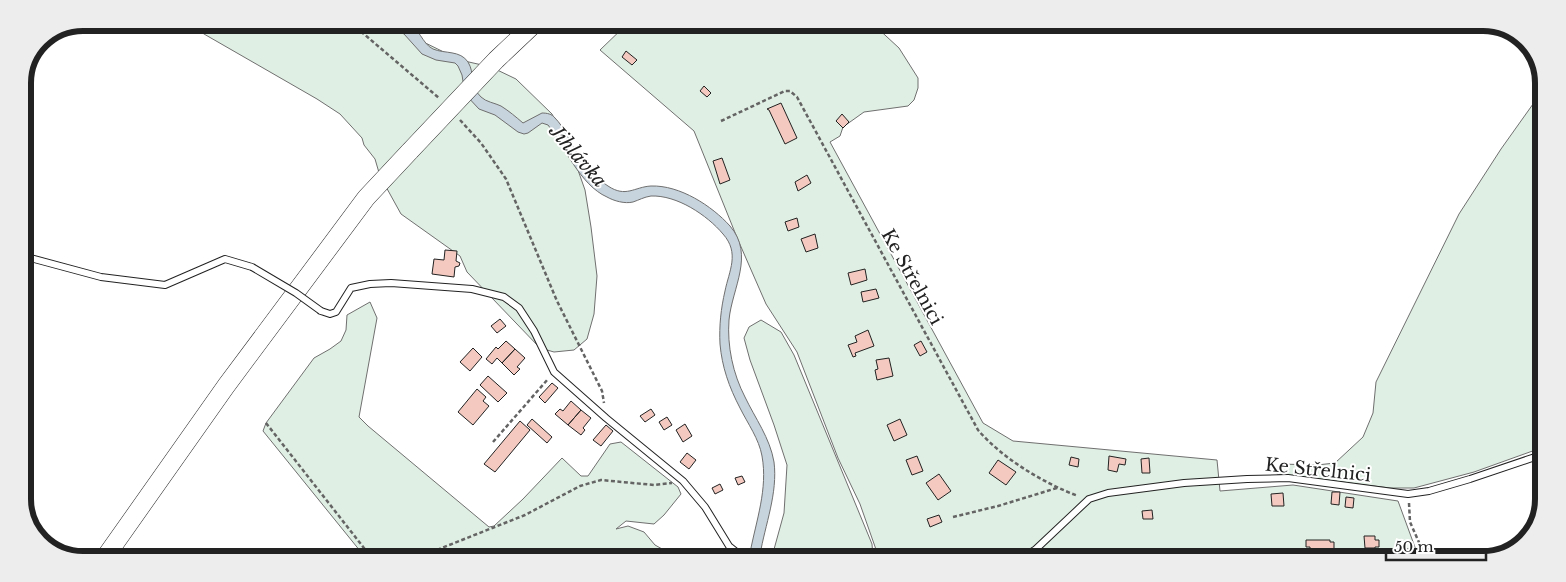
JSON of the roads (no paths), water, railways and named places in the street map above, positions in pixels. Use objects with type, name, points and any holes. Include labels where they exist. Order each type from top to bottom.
[{"type":"main road","points":[[110,551],[226,386],[366,198],[496,60],[527,31]]},
{"type":"lane","points":[[31,258],[101,277],[165,285],[225,259],[252,268],[296,293],[321,311],[330,314],[336,312],[351,288],[370,284],[391,283],[472,289],[504,297],[519,308],[534,331],[554,372],[606,418],[683,481],[705,507],[729,546],[735,551]]},
{"type":"lane","name":"Ke Střelnici","points":[[1033,551],[1089,499],[1108,493],[1184,482],[1288,478],[1408,494],[1428,491],[1470,479],[1535,456]]},
{"type":"water","name":"Jihlávka","points":[[399,31],[417,31],[429,47],[465,58],[470,66],[475,89],[481,97],[501,106],[523,123],[542,113],[552,116],[561,125],[586,165],[598,179],[608,186],[625,192],[651,186],[673,189],[705,204],[730,226],[741,248],[740,272],[729,320],[732,360],[737,379],[766,436],[774,462],[773,497],[761,551],[750,551],[764,481],[761,450],[729,385],[722,361],[720,344],[721,310],[732,262],[731,248],[728,241],[700,213],[671,199],[651,196],[630,203],[616,201],[597,191],[581,175],[548,125],[542,123],[524,134],[518,132],[495,115],[479,109],[465,94],[462,75],[455,63],[436,60],[422,54]]}]
